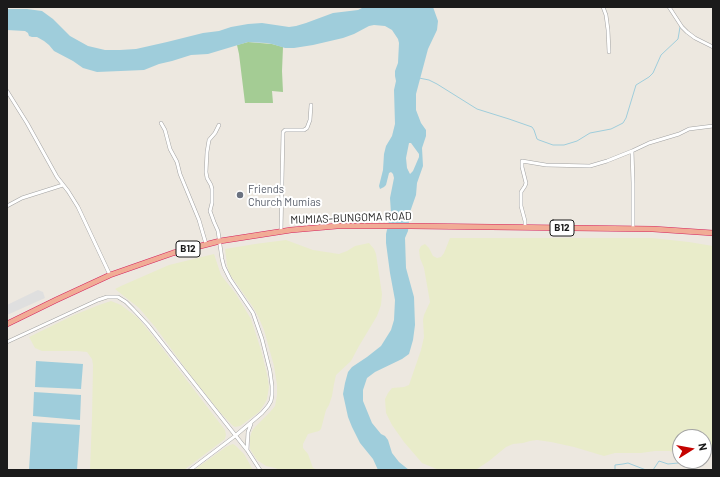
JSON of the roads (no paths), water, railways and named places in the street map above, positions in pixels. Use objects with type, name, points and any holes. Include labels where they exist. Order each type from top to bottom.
[{"type":"highway","name":"MUMIAS-BUNGOMA ROAD","points":[[7,324],[110,275],[206,244],[281,231],[318,227],[411,226],[682,230],[713,233]]},
{"type":"street","points":[[603,7],[606,15],[609,52]]},
{"type":"street","points":[[668,7],[687,32],[694,38],[713,47]]},
{"type":"street","points":[[7,91],[63,185],[78,207],[110,275]]},
{"type":"street","points":[[281,231],[283,132],[286,130],[304,130],[308,128],[311,105]]},
{"type":"street","points":[[162,123],[170,148],[177,162],[180,174],[199,220],[206,244]]},
{"type":"street","points":[[190,470],[252,422],[271,401],[272,386],[270,371],[262,339],[253,313],[230,279],[224,267],[218,228],[210,211],[212,203],[211,186],[207,178],[206,168],[208,144],[219,125]]},
{"type":"street","points":[[525,228],[521,206],[521,192],[526,183],[522,162],[527,161],[546,165],[590,166],[607,161],[649,143],[679,134],[689,129],[713,126]]},
{"type":"street","points":[[632,151],[633,229]]},
{"type":"street","points":[[7,206],[22,198],[63,185]]},
{"type":"street","points":[[7,342],[98,300],[107,297],[118,297],[133,308],[148,325],[247,450],[260,470]]},
{"type":"street","points":[[247,450],[248,432],[252,422]]},
{"type":"water","points":[[364,7],[433,7],[438,21],[437,30],[428,49],[416,94],[416,110],[421,123],[426,130],[426,136],[422,148],[423,166],[417,183],[416,195],[410,212],[408,231],[405,238],[406,268],[414,297],[415,325],[413,340],[409,354],[375,372],[367,378],[363,390],[363,401],[372,423],[388,440],[392,453],[399,462],[409,470],[378,470],[373,459],[360,443],[352,427],[348,417],[343,394],[348,372],[352,367],[381,346],[391,330],[394,320],[395,300],[386,243],[386,234],[391,213],[390,198],[394,178],[391,172],[389,173],[386,185],[380,189],[379,186],[386,146],[392,136],[395,124],[394,90],[399,43],[392,30],[385,26],[374,25],[343,38],[294,48],[285,48],[266,43],[248,42],[208,54],[191,55],[144,70],[97,72],[83,68],[54,51],[44,41],[37,37],[29,36],[25,31],[7,30],[7,9],[42,11],[53,19],[70,36],[88,46],[105,50],[120,50],[136,49],[248,24],[262,23],[289,27],[296,26],[333,13],[358,10]],"holes":[[[409,143],[411,143],[419,154],[419,157],[413,171],[410,174],[407,168],[406,158]]]},
{"type":"water","points":[[36,361],[83,364],[81,389],[35,387]]},
{"type":"water","points":[[34,392],[81,395],[80,420],[33,416]]},
{"type":"water","points":[[32,422],[80,425],[77,470],[29,470]]},
{"type":"waterway","points":[[419,78],[429,80],[437,84],[477,109],[532,127],[537,139],[539,140],[553,145],[564,145],[577,141],[590,133],[611,129],[623,123],[626,118],[636,85],[653,73],[661,55],[678,39],[680,27]]},
{"type":"waterway","points":[[653,470],[659,461],[672,464]]},
{"type":"waterway","points":[[615,470],[615,465],[628,463],[646,470]]},
{"type":"place","name":"Friends Church Mumias","points":[[240,195]]}]
